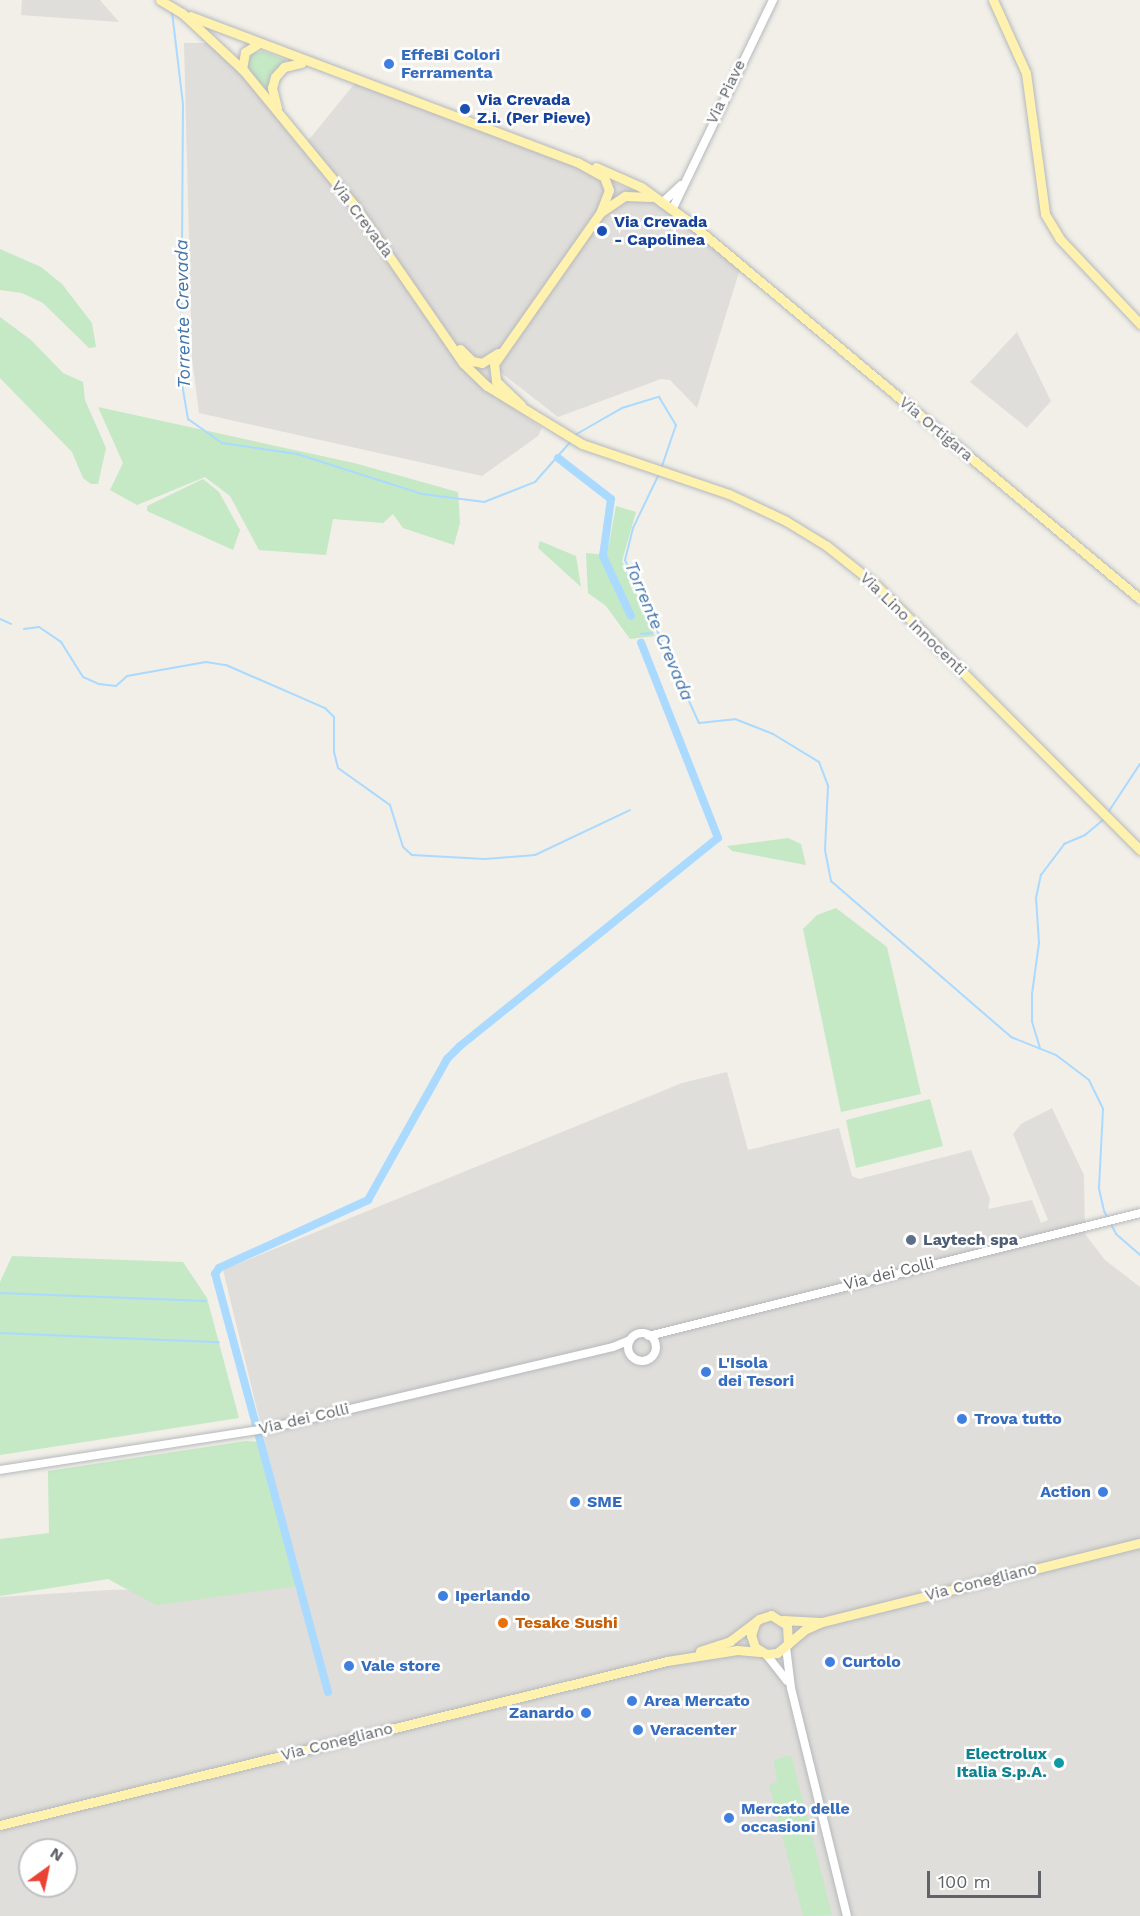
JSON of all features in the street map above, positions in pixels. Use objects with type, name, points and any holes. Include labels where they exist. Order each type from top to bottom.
[{"type":"main road","name":"Via Crevada","points":[[160,0],[182,13],[313,65],[576,162],[617,174],[672,210],[732,258]]},
{"type":"main road","points":[[993,0],[1026,73],[1039,187],[1052,228],[1140,324]]},
{"type":"main road","name":"Via Crevada","points":[[182,13],[242,69],[354,205],[464,363],[487,386],[552,428],[582,444],[640,464]]},
{"type":"main road","points":[[242,69],[245,52],[258,44]]},
{"type":"main road","points":[[280,116],[272,94],[275,77],[291,64],[313,65]]},
{"type":"main road","name":"Via Crevada","points":[[541,421],[496,381],[494,364],[503,347],[600,213],[608,196],[607,182],[600,173],[576,162]]},
{"type":"main road","name":"Via Crevada","points":[[600,213],[625,196],[653,197]]},
{"type":"main road","name":"Via Ortigara","points":[[732,258],[1140,599]]},
{"type":"main road","points":[[438,326],[477,363],[490,360],[503,347]]},
{"type":"main road","name":"Via Lino Innocenti","points":[[640,464],[729,494],[786,521],[863,574],[1140,850]]},
{"type":"main road","name":"Via Conegliano","points":[[787,1645],[804,1630],[822,1622],[1140,1543]]},
{"type":"main road","points":[[771,1615],[783,1620],[790,1631],[787,1645],[777,1653],[763,1653],[752,1642],[754,1623],[771,1615]]},
{"type":"main road","name":"Via Conegliano","points":[[783,1620],[822,1622]]},
{"type":"main road","name":"Via Conegliano","points":[[0,1826],[674,1659],[730,1641],[754,1623]]},
{"type":"main road","name":"Via Conegliano","points":[[674,1659],[737,1650],[763,1653]]},
{"type":"street","name":"Via Piave","points":[[672,210],[681,185],[773,0]]},
{"type":"street","name":"Via Piave","points":[[662,203],[681,185]]},
{"type":"street","name":"Via dei Colli","points":[[0,1470],[260,1430],[604,1349],[630,1340],[639,1334],[649,1336],[681,1329],[887,1273],[1140,1213]]},
{"type":"street","name":"Via dei Colli","points":[[604,1349],[630,1355],[642,1361],[651,1358],[656,1349],[681,1329]]},
{"type":"street","points":[[649,1336],[656,1349]]},
{"type":"street","points":[[630,1340],[630,1355]]},
{"type":"street","points":[[787,1645],[791,1688],[847,1916]]},
{"type":"street","points":[[763,1653],[791,1688]]},
{"type":"shaded area","points":[[22,0],[100,0],[119,22],[21,15]]},
{"type":"shaded area","points":[[184,43],[214,43],[303,147],[355,83],[593,173],[648,198],[690,226],[740,269],[697,408],[670,380],[661,379],[558,417],[499,371],[484,388],[542,428],[538,436],[482,476],[199,413],[192,359]]},
{"type":"shaded area","points":[[1017,332],[1051,401],[1027,428],[970,382]]},
{"type":"shaded area","points":[[727,1072],[748,1150],[839,1128],[852,1176],[859,1179],[971,1150],[990,1199],[988,1209],[1032,1200],[1041,1223],[1048,1220],[1013,1134],[1021,1124],[1052,1108],[1084,1175],[1085,1234],[1105,1260],[1140,1287],[1140,1916],[0,1916],[0,1597],[109,1590],[300,1586],[223,1270],[682,1083]]},
{"type":"green space","points":[[263,51],[286,60],[271,74],[267,93],[247,66],[251,54]]},
{"type":"green space","points":[[0,249],[41,267],[62,284],[92,323],[96,347],[89,348],[43,303],[22,293],[0,290]]},
{"type":"green space","points":[[0,317],[31,340],[63,373],[83,382],[85,400],[106,448],[98,484],[91,484],[83,478],[72,452],[0,378]]},
{"type":"green space","points":[[98,407],[354,463],[458,492],[460,523],[454,545],[403,528],[393,514],[383,523],[333,519],[326,555],[259,550],[230,496],[205,477],[137,505],[110,490],[123,463]]},
{"type":"green space","points":[[203,479],[219,492],[240,530],[233,550],[147,511],[147,506]]},
{"type":"green space","points":[[616,506],[636,512],[622,561],[655,636],[630,639],[606,606],[588,593],[586,553],[607,555]]},
{"type":"green space","points":[[540,541],[576,556],[581,587],[538,548]]},
{"type":"green space","points":[[788,838],[801,844],[806,865],[732,851],[727,846]]},
{"type":"green space","points":[[836,908],[887,947],[921,1094],[841,1112],[803,929],[817,915]]},
{"type":"green space","points":[[930,1099],[943,1146],[856,1168],[846,1120]]},
{"type":"green space","points":[[12,1256],[183,1262],[207,1298],[239,1418],[0,1455],[0,1282]]},
{"type":"green space","points":[[246,1441],[260,1442],[298,1586],[156,1605],[108,1579],[0,1596],[0,1539],[49,1533],[48,1471]]},
{"type":"green space","points":[[791,1755],[832,1915],[803,1916],[769,1785],[777,1782],[774,1760]]},
{"type":"waterway","name":"Torrente Crevada","points":[[172,12],[183,104],[181,378],[188,419],[222,443],[297,454],[422,494],[484,502],[535,482],[572,440]]},
{"type":"waterway","name":"Torrente Crevada","points":[[575,435],[622,408],[659,397],[676,425],[661,469]]},
{"type":"waterway","points":[[558,458],[611,499],[603,556],[631,616]]},
{"type":"waterway","name":"Torrente Crevada","points":[[659,474],[633,528],[625,560],[699,723],[735,719],[773,734],[819,762],[828,786],[825,850],[831,881],[1011,1037],[1056,1055],[1089,1080],[1103,1109],[1099,1189],[1104,1211],[1116,1234],[1140,1255]]},
{"type":"waterway","points":[[0,619],[11,624]]},
{"type":"waterway","points":[[24,629],[39,627],[61,642],[83,677],[99,684],[116,686],[127,676],[206,662],[226,665],[325,708],[334,717],[334,752],[338,768],[390,805],[403,847],[412,855],[485,859],[535,855],[630,810]]},
{"type":"waterway","points":[[641,634],[652,633]]},
{"type":"waterway","points":[[328,1692],[215,1274],[219,1268],[368,1200],[447,1059],[460,1046],[718,838],[641,643]]},
{"type":"waterway","points":[[1107,814],[1140,764]]},
{"type":"waterway","points":[[1040,1048],[1032,1021],[1032,994],[1039,943],[1036,898],[1041,875],[1064,844],[1085,835],[1104,819]]},
{"type":"waterway","points":[[0,1293],[206,1301]]},
{"type":"waterway","points":[[0,1333],[219,1342]]},
{"type":"place","name":"EffeBi Colori Ferramenta","points":[[389,64]]},
{"type":"place","name":"Via Crevada Z.i. (Per Pieve)","points":[[465,109]]},
{"type":"place","name":"Via Crevada - Capolinea","points":[[602,231]]},
{"type":"place","name":"Laytech spa","points":[[911,1240]]},
{"type":"place","name":"L'Isola dei Tesori","points":[[706,1372]]},
{"type":"place","name":"Trova tutto","points":[[962,1419]]},
{"type":"place","name":"Action","points":[[1103,1492]]},
{"type":"place","name":"SME","points":[[575,1502]]},
{"type":"place","name":"Iperlando","points":[[443,1596]]},
{"type":"place","name":"Tesake Sushi","points":[[503,1623]]},
{"type":"place","name":"Curtolo","points":[[830,1662]]},
{"type":"place","name":"Vale store","points":[[349,1666]]},
{"type":"place","name":"Area Mercato","points":[[632,1701]]},
{"type":"place","name":"Zanardo","points":[[586,1713]]},
{"type":"place","name":"Veracenter","points":[[638,1730]]},
{"type":"place","name":"Electrolux Italia S.p.A.","points":[[1059,1763]]},
{"type":"place","name":"Mercato delle occasioni","points":[[729,1818]]}]
